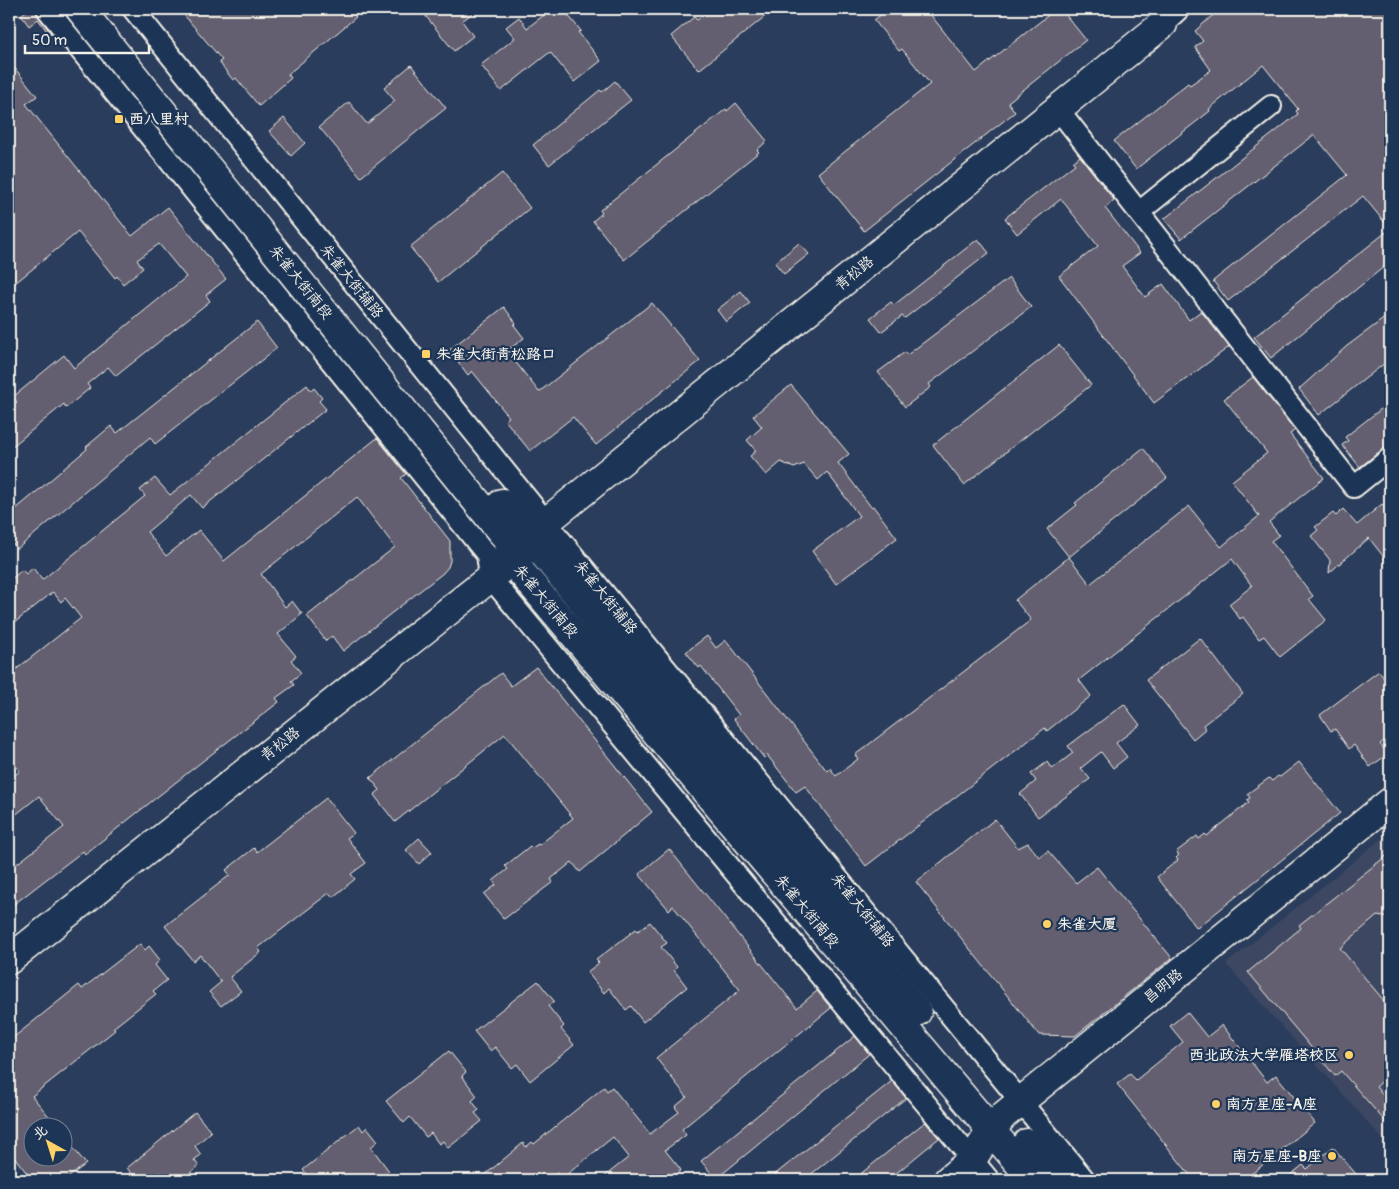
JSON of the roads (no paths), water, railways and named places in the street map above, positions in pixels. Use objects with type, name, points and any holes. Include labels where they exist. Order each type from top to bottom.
[{"type":"main road","name":"朱雀大街南段","points":[[80,9],[514,546],[988,1100],[1005,1115],[1057,1180]]},
{"type":"main road","name":"朱雀大街南段","points":[[104,9],[514,546]]},
{"type":"main road","name":"青松路","points":[[9,960],[514,546],[1171,17]]},
{"type":"main road","name":"青松路","points":[[9,936],[514,546]]},
{"type":"main road","name":"昌明路","points":[[948,1180],[981,1170],[1005,1115],[1390,802]]},
{"type":"main road","name":"朱雀大街南段","points":[[1005,1115],[1033,1180]]},
{"type":"street","name":"朱雀大街辅路","points":[[47,9],[514,546]]},
{"type":"street","name":"朱雀大街辅路","points":[[133,9],[514,546],[981,1170]]},
{"type":"street","points":[[1139,212],[1271,106]]},
{"type":"street","points":[[1058,109],[1354,487],[1390,458]]},
{"type":"street","points":[[1005,1115],[1085,1180]]},
{"type":"place","name":"西八里村","points":[[119,119]]},
{"type":"place","name":"朱雀大街青松路口","points":[[426,354]]},
{"type":"place","name":"朱雀大厦","points":[[1047,924]]},
{"type":"place","name":"西北政法大学雁塔校区","points":[[1349,1055]]},
{"type":"place","name":"南方星座-A座","points":[[1216,1104]]},
{"type":"place","name":"南方星座-B座","points":[[1332,1156]]}]
